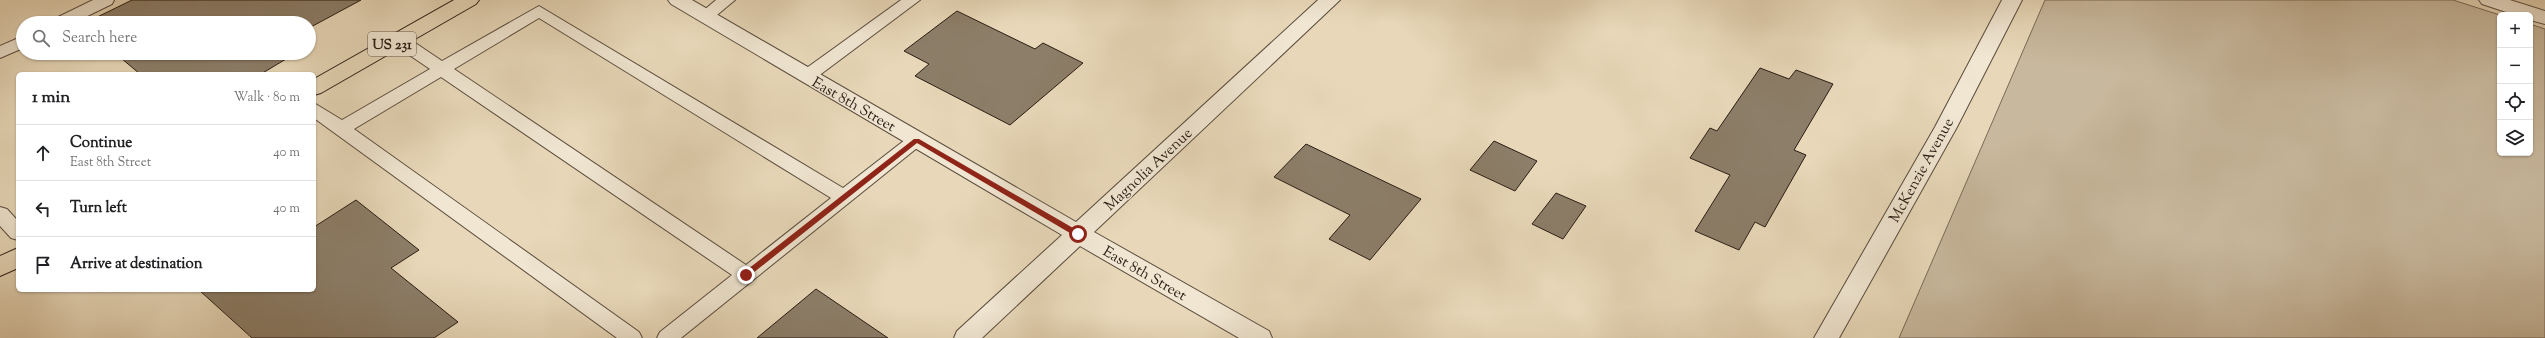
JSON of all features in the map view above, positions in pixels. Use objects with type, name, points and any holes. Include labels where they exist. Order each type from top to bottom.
[{"type":"main road","name":"US 231","points":[[316,87],[469,0]]},
{"type":"main road","points":[[0,267],[16,258]]},
{"type":"street","name":"East 8th Street","points":[[678,0],[916,140],[1260,338]]},
{"type":"street","name":"Magnolia Avenue","points":[[966,338],[1330,0]]},
{"type":"street","name":"McKenzie Avenue","points":[[1826,338],[1946,127],[2012,0]]},
{"type":"street","points":[[2489,0],[2545,18]]},
{"type":"lane","points":[[74,16],[106,0]]},
{"type":"lane","points":[[705,16],[727,0]]},
{"type":"lane","points":[[807,76],[912,0]]},
{"type":"lane","points":[[341,129],[539,11],[844,197]]},
{"type":"lane","points":[[399,40],[746,275]]},
{"type":"lane","points":[[0,53],[16,45]]},
{"type":"lane","points":[[316,110],[632,338]]},
{"type":"lane","points":[[666,338],[916,140]]},
{"type":"lane","points":[[0,214],[16,231]]},
{"type":"shaded area","points":[[2045,0],[2453,0],[2497,14],[2497,156],[2533,156],[2533,25],[2545,29],[2545,338],[1899,338]]},
{"type":"building","points":[[132,0],[361,0],[316,24],[316,16],[99,16]]},
{"type":"building","points":[[957,11],[1035,49],[1043,43],[1083,63],[1010,125],[915,76],[929,64],[904,51]]},
{"type":"building","points":[[123,60],[284,60],[264,72],[138,72]]},
{"type":"building","points":[[1760,68],[1789,79],[1796,70],[1833,84],[1794,150],[1806,155],[1765,227],[1755,222],[1739,250],[1695,231],[1730,175],[1690,158],[1710,128],[1717,131]]},
{"type":"building","points":[[1494,141],[1537,161],[1515,191],[1470,170]]},
{"type":"building","points":[[1306,144],[1421,199],[1370,260],[1329,239],[1350,215],[1274,177]]},
{"type":"building","points":[[1556,193],[1586,206],[1563,239],[1532,224]]},
{"type":"building","points":[[356,200],[419,250],[391,268],[458,322],[434,338],[252,338],[201,292],[316,292],[316,226]]},
{"type":"building","points":[[816,289],[888,338],[757,338]]},
{"type":"route","points":[[746,275],[916,140],[1078,234]]}]
